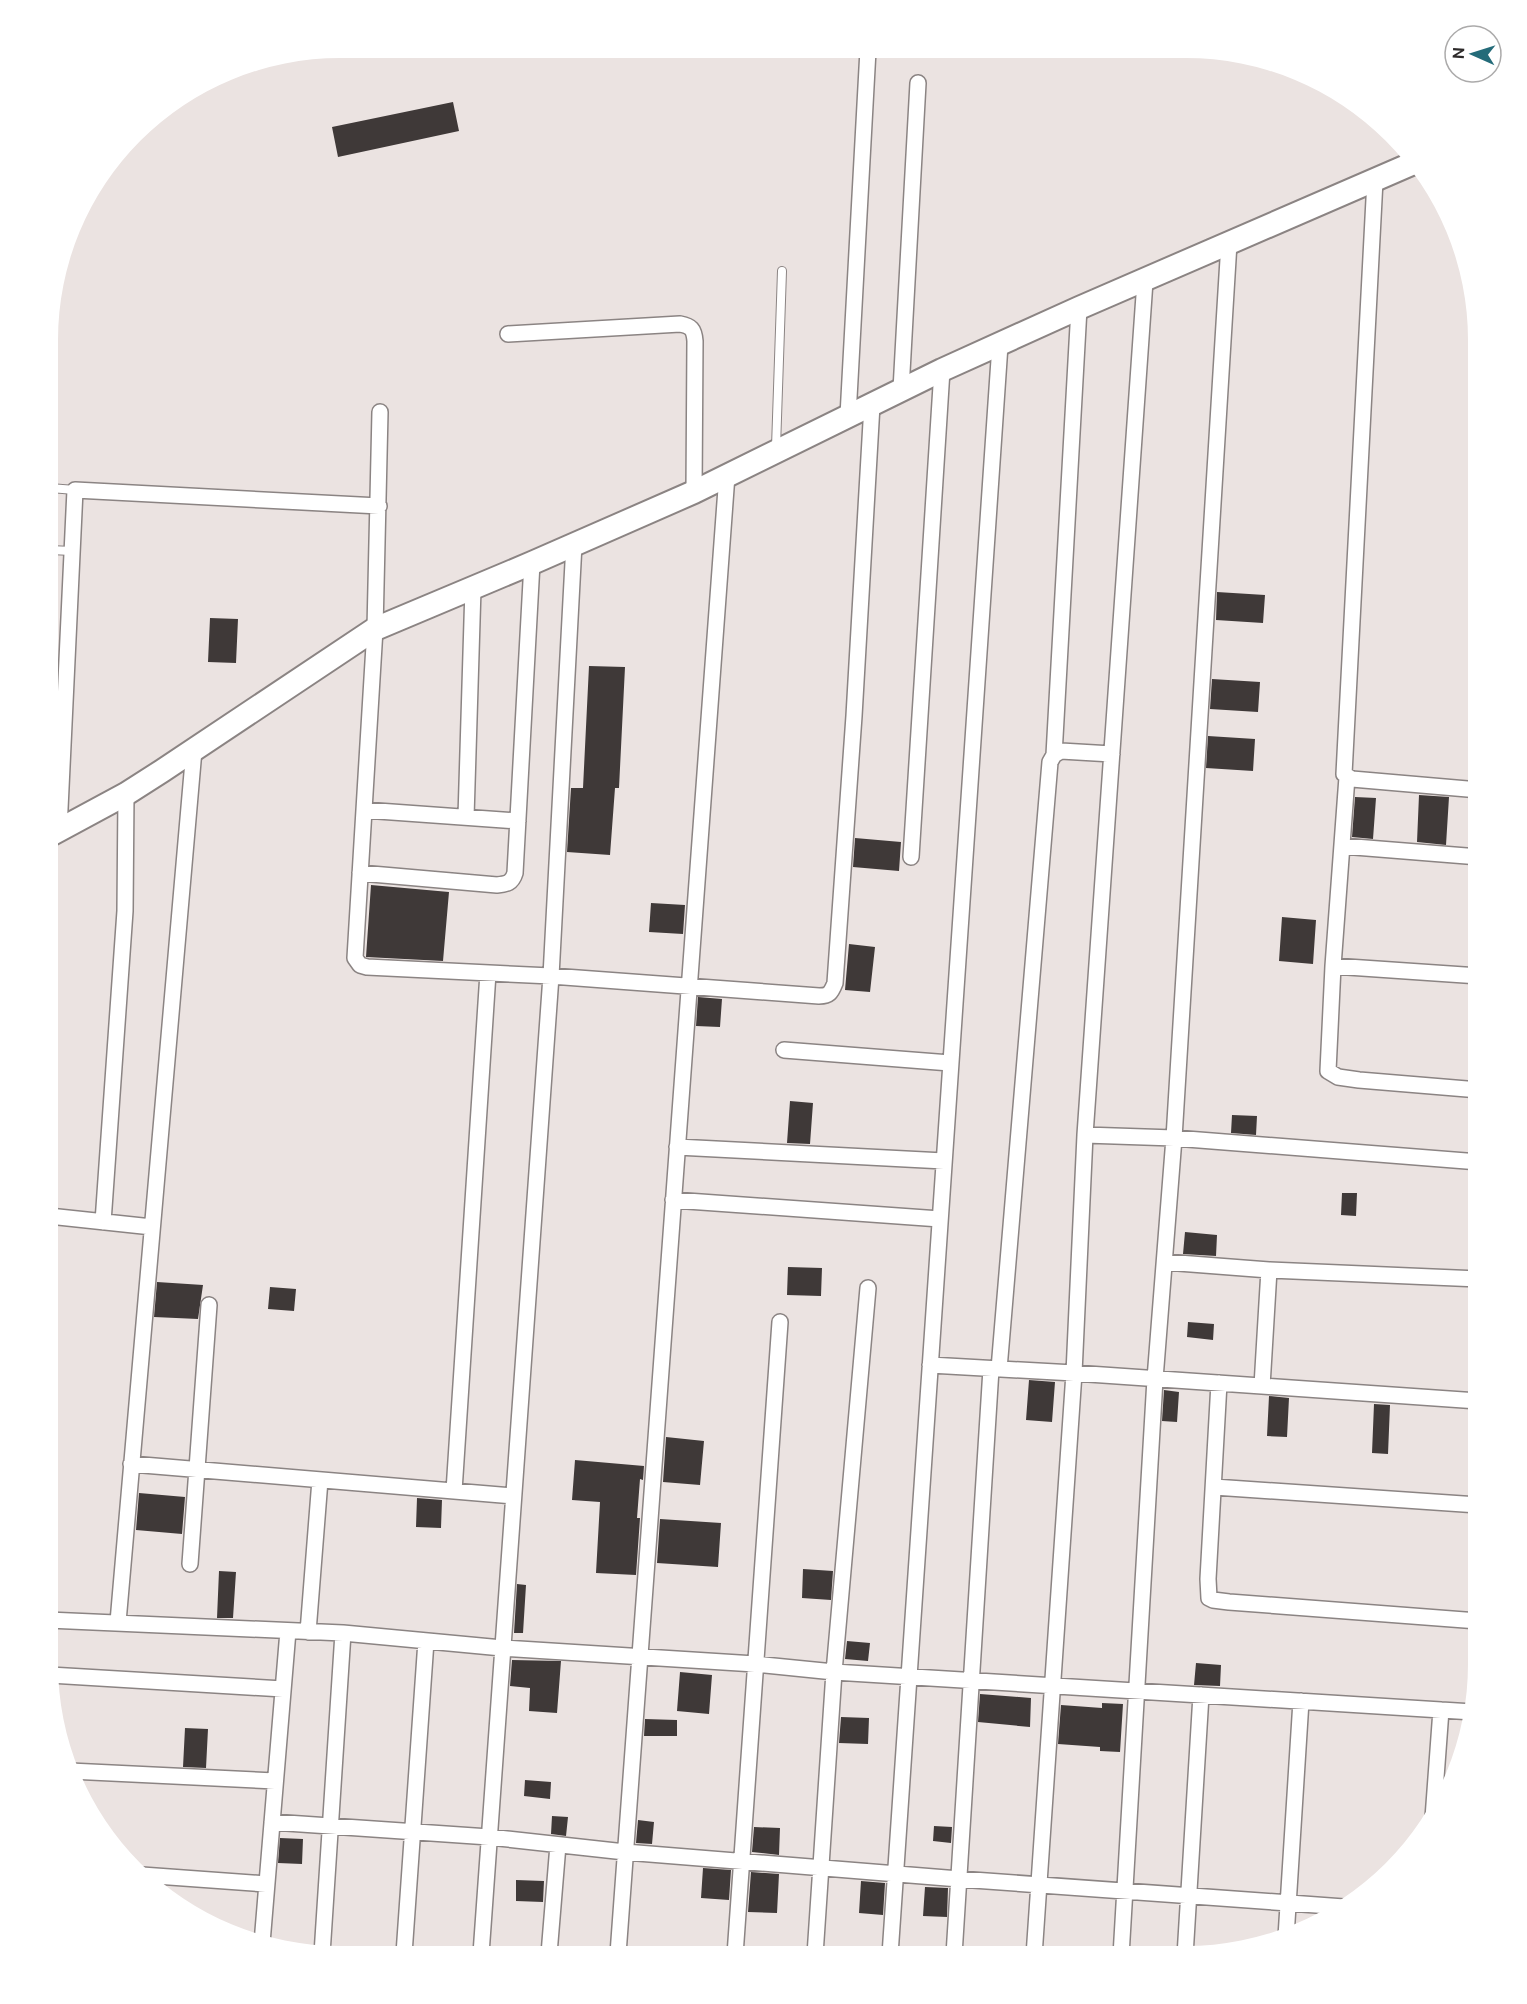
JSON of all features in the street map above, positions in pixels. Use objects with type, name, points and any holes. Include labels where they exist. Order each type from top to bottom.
[{"type":"street","points":[[848,416],[868,58]]},
{"type":"street","points":[[901,390],[918,83]]},
{"type":"street","points":[[58,830],[126,794],[375,629],[694,492],[942,370],[1078,308],[1407,166]]},
{"type":"street","points":[[1375,180],[1343,768],[1347,777],[1328,1071],[1338,1077],[1359,1080],[1468,1089]]},
{"type":"street","points":[[1122,1946],[1155,1379],[1174,1138],[1228,243]]},
{"type":"street","points":[[1035,1946],[1074,1372],[1085,1135],[1145,281]]},
{"type":"street","points":[[955,1946],[995,1369],[1048,782],[1050,762],[1054,755],[1078,308]]},
{"type":"street","points":[[508,334],[680,324],[689,326],[694,332],[695,341],[694,492]]},
{"type":"street","points":[[891,1946],[1000,345]]},
{"type":"street","points":[[911,857],[942,370]]},
{"type":"street","points":[[380,412],[375,629],[354,948],[355,958],[360,965],[826,996],[832,992],[835,983],[854,716],[872,405]]},
{"type":"street","points":[[619,1946],[727,475]]},
{"type":"street","points":[[58,726],[75,490],[379,506]]},
{"type":"street","points":[[482,1946],[551,976],[574,544]]},
{"type":"street","points":[[360,873],[497,885],[513,881],[532,563]]},
{"type":"street","points":[[466,817],[473,588]]},
{"type":"street","points":[[118,1622],[194,750]]},
{"type":"street","points":[[1054,755],[1061,751],[1112,754]]},
{"type":"street","points":[[1347,777],[1468,789]]},
{"type":"street","points":[[103,1222],[125,911],[126,794]]},
{"type":"street","points":[[364,810],[518,821]]},
{"type":"street","points":[[1342,846],[1468,856]]},
{"type":"street","points":[[1333,966],[1468,975]]},
{"type":"street","points":[[454,1491],[488,973]]},
{"type":"street","points":[[784,1050],[950,1063]]},
{"type":"street","points":[[1085,1135],[1174,1138],[1468,1161]]},
{"type":"street","points":[[677,1147],[944,1161]]},
{"type":"street","points":[[673,1200],[940,1220]]},
{"type":"street","points":[[58,1217],[152,1227]]},
{"type":"street","points":[[1165,1262],[1269,1270],[1468,1279]]},
{"type":"street","points":[[1262,1386],[1269,1270]]},
{"type":"street","points":[[816,1946],[834,1672],[868,1288]]},
{"type":"street","points":[[190,1564],[209,1305]]},
{"type":"street","points":[[736,1946],[780,1322]]},
{"type":"street","points":[[930,1365],[1074,1372],[1468,1400]]},
{"type":"street","points":[[1219,1383],[1209,1598],[1468,1620]]},
{"type":"street","points":[[131,1464],[513,1496]]},
{"type":"street","points":[[308,1632],[320,1480]]},
{"type":"street","points":[[1214,1487],[1468,1504]]},
{"type":"street","points":[[58,1620],[343,1634],[502,1648],[755,1664],[834,1672],[1464,1711]]},
{"type":"street","points":[[263,1934],[288,1631]]},
{"type":"street","points":[[323,1945],[343,1634]]},
{"type":"street","points":[[405,1946],[426,1641]]},
{"type":"street","points":[[59,1676],[283,1689]]},
{"type":"street","points":[[1186,1946],[1201,1695]]},
{"type":"street","points":[[1287,1927],[1301,1701]]},
{"type":"street","points":[[1435,1797],[1441,1710]]},
{"type":"street","points":[[80,1771],[275,1781]]},
{"type":"street","points":[[272,1822],[489,1837],[896,1874],[1331,1906]]},
{"type":"street","points":[[550,1946],[558,1845]]},
{"type":"street","points":[[155,1876],[266,1884]]},
{"type":"lane","points":[[776,451],[782,271]]},
{"type":"lane","points":[[58,489],[75,490]]},
{"type":"lane","points":[[58,550],[72,551]]},
{"type":"building","points":[[453,102],[459,131],[338,157],[332,127]]},
{"type":"building","points":[[1217,592],[1265,595],[1263,623],[1216,620]]},
{"type":"building","points":[[210,618],[238,619],[236,663],[208,662]]},
{"type":"building","points":[[589,666],[625,667],[619,788],[615,788],[610,855],[567,852],[571,788],[583,788]]},
{"type":"building","points":[[1212,679],[1260,682],[1258,712],[1210,709]]},
{"type":"building","points":[[1208,736],[1255,739],[1253,771],[1206,768]]},
{"type":"building","points":[[1419,795],[1449,797],[1446,845],[1417,842]]},
{"type":"building","points":[[1355,797],[1376,798],[1373,839],[1352,837]]},
{"type":"building","points":[[855,838],[901,842],[899,871],[853,867]]},
{"type":"building","points":[[371,885],[449,892],[443,961],[366,957]]},
{"type":"building","points":[[651,903],[685,905],[683,934],[649,932]]},
{"type":"building","points":[[1282,917],[1316,920],[1313,964],[1279,961]]},
{"type":"building","points":[[849,944],[875,947],[870,992],[845,990]]},
{"type":"building","points":[[698,997],[722,999],[720,1027],[696,1026]]},
{"type":"building","points":[[790,1101],[813,1103],[810,1144],[787,1143]]},
{"type":"building","points":[[1232,1115],[1257,1116],[1256,1135],[1231,1133]]},
{"type":"building","points":[[1342,1193],[1357,1193],[1356,1216],[1341,1215]]},
{"type":"building","points":[[1185,1232],[1217,1235],[1216,1256],[1183,1254]]},
{"type":"building","points":[[788,1267],[822,1268],[821,1296],[787,1295]]},
{"type":"building","points":[[157,1282],[203,1285],[198,1319],[154,1317]]},
{"type":"building","points":[[270,1287],[296,1289],[294,1311],[268,1309]]},
{"type":"building","points":[[1188,1322],[1214,1324],[1213,1340],[1187,1337]]},
{"type":"building","points":[[1029,1380],[1055,1382],[1052,1422],[1026,1420]]},
{"type":"building","points":[[1164,1390],[1179,1392],[1177,1422],[1162,1421]]},
{"type":"building","points":[[1269,1396],[1289,1398],[1287,1437],[1267,1436]]},
{"type":"building","points":[[1374,1404],[1390,1405],[1388,1454],[1372,1453]]},
{"type":"building","points":[[666,1437],[704,1441],[700,1485],[663,1482]]},
{"type":"building","points":[[575,1460],[644,1466],[643,1480],[640,1479],[637,1518],[640,1518],[636,1575],[596,1573],[600,1502],[572,1500]]},
{"type":"building","points":[[139,1493],[185,1497],[182,1534],[136,1530]]},
{"type":"building","points":[[417,1498],[442,1500],[441,1528],[416,1527]]},
{"type":"building","points":[[660,1519],[721,1523],[718,1567],[657,1563]]},
{"type":"building","points":[[803,1569],[833,1571],[831,1600],[802,1598]]},
{"type":"building","points":[[219,1571],[236,1572],[233,1618],[217,1618]]},
{"type":"building","points":[[517,1584],[526,1585],[523,1633],[514,1633]]},
{"type":"building","points":[[847,1641],[870,1643],[868,1661],[845,1659]]},
{"type":"building","points":[[512,1660],[561,1661],[557,1713],[529,1711],[530,1688],[510,1686]]},
{"type":"building","points":[[1196,1663],[1221,1665],[1220,1686],[1194,1685]]},
{"type":"building","points":[[680,1672],[712,1675],[709,1714],[677,1711]]},
{"type":"building","points":[[980,1694],[1031,1698],[1030,1727],[978,1722]]},
{"type":"building","points":[[1102,1703],[1123,1704],[1120,1752],[1100,1751],[1100,1747],[1058,1744],[1061,1705],[1102,1708]]},
{"type":"building","points":[[841,1717],[869,1718],[868,1744],[839,1743]]},
{"type":"building","points":[[645,1719],[677,1720],[677,1736],[644,1736]]},
{"type":"building","points":[[185,1728],[208,1729],[206,1768],[183,1767]]},
{"type":"building","points":[[525,1780],[551,1782],[550,1799],[524,1796]]},
{"type":"building","points":[[552,1816],[568,1817],[566,1836],[551,1834]]},
{"type":"building","points":[[638,1820],[654,1822],[652,1844],[636,1843]]},
{"type":"building","points":[[934,1826],[952,1827],[951,1843],[933,1841]]},
{"type":"building","points":[[754,1827],[780,1828],[779,1855],[752,1852]]},
{"type":"building","points":[[280,1838],[303,1839],[302,1864],[278,1863]]},
{"type":"building","points":[[703,1868],[731,1870],[729,1900],[701,1898]]},
{"type":"building","points":[[751,1872],[779,1874],[777,1913],[748,1912]]},
{"type":"building","points":[[516,1880],[544,1881],[543,1902],[516,1901]]},
{"type":"building","points":[[861,1881],[885,1883],[883,1915],[859,1913]]},
{"type":"building","points":[[925,1887],[948,1888],[947,1917],[923,1916]]}]
